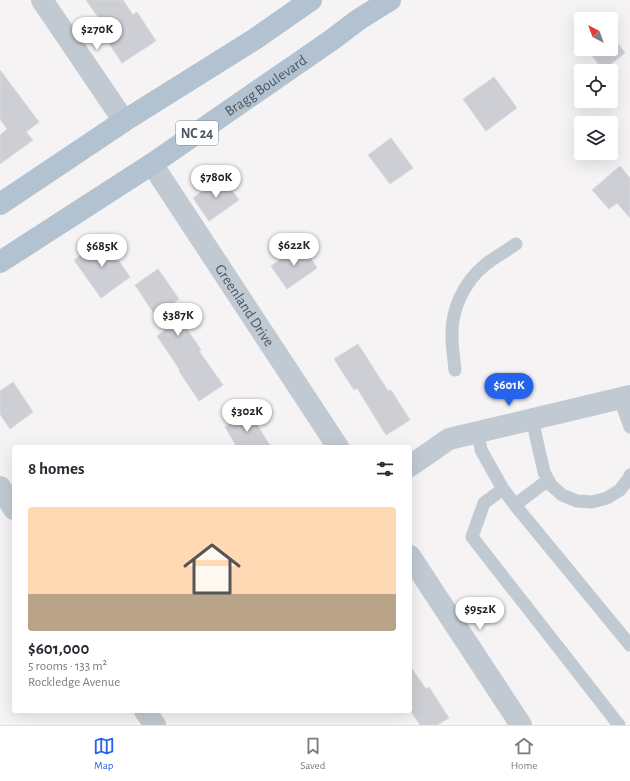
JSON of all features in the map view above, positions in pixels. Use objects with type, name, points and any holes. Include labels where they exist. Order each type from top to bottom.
[{"type":"main road","points":[[0,204],[124,121],[255,39],[311,0]]},
{"type":"main road","points":[[358,20],[378,0]]},
{"type":"main road","name":"Bragg Boulevard","points":[[0,262],[152,164],[333,39],[358,20],[390,0]]},
{"type":"street","points":[[42,0],[124,121]]},
{"type":"street","name":"Greenland Drive","points":[[152,164],[337,445]]},
{"type":"street","points":[[412,465],[449,439],[625,397]]},
{"type":"street","points":[[0,487],[12,506]]},
{"type":"street","points":[[412,559],[521,725]]},
{"type":"street","points":[[146,713],[154,725]]},
{"type":"lane","points":[[455,370],[452,336],[454,315],[461,294],[472,277],[486,264],[516,244]]},
{"type":"lane","points":[[625,397],[630,427]]},
{"type":"lane","points":[[532,419],[544,472],[551,485],[562,495],[577,501],[592,502],[607,498],[620,490],[630,475]]},
{"type":"lane","points":[[478,432],[481,450],[503,489],[630,645]]},
{"type":"lane","points":[[515,505],[548,480]]},
{"type":"lane","points":[[503,489],[484,503],[472,537],[619,725]]},
{"type":"building","points":[[86,0],[123,0],[133,15],[137,12],[156,41],[122,63],[103,34],[108,31]]},
{"type":"building","points":[[618,44],[625,53],[611,64],[598,64],[592,56],[618,56]]},
{"type":"building","points":[[0,70],[39,122],[26,132],[33,140],[0,164],[0,135],[7,129],[0,119]]},
{"type":"building","points":[[494,77],[517,108],[486,131],[463,99]]},
{"type":"building","points":[[391,138],[413,168],[390,184],[368,155]]},
{"type":"building","points":[[620,166],[630,178],[630,218],[617,203],[609,209],[592,190]]},
{"type":"building","points":[[222,177],[239,200],[209,221],[193,198]]},
{"type":"building","points":[[104,239],[130,277],[101,298],[74,260]]},
{"type":"building","points":[[302,245],[317,268],[287,289],[271,266]]},
{"type":"building","points":[[158,269],[179,299],[171,305],[201,350],[199,351],[223,385],[199,401],[157,336],[165,330],[135,285]]},
{"type":"building","points":[[358,344],[388,391],[391,390],[410,420],[386,435],[357,388],[354,390],[334,359]]},
{"type":"building","points":[[13,382],[33,412],[10,429],[0,414],[0,391]]},
{"type":"building","points":[[249,412],[270,445],[236,445],[225,427]]},
{"type":"building","points":[[412,669],[426,689],[429,687],[449,718],[437,725],[420,725],[412,713]]}]
